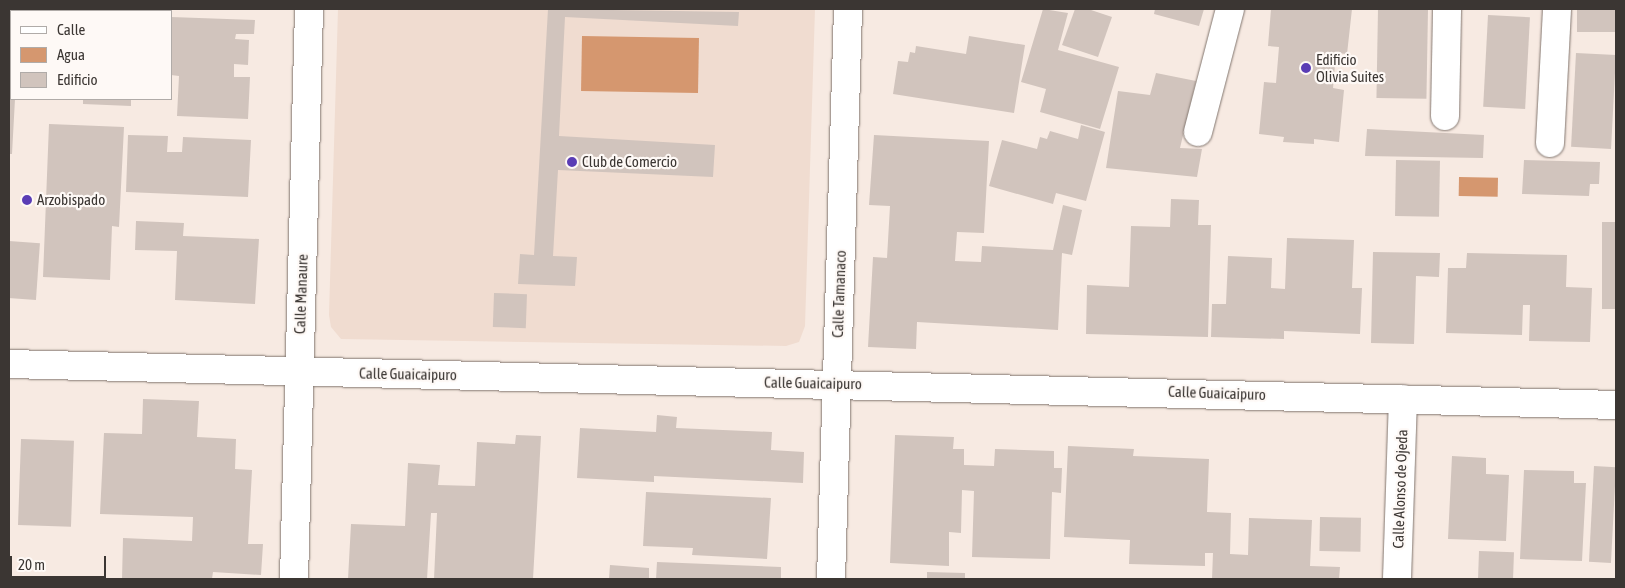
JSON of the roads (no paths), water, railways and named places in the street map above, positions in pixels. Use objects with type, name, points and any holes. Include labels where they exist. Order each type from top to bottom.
[{"type":"street","name":"Calle Manaure","points":[[294,579],[309,9]]},
{"type":"street","name":"Calle Tamanaco","points":[[831,579],[848,9]]},
{"type":"street","points":[[1198,132],[1230,9]]},
{"type":"street","points":[[1445,116],[1447,9]]},
{"type":"street","points":[[1550,143],[1557,9]]},
{"type":"street","name":"Calle Guaicaipuro","points":[[9,364],[1616,405]]},
{"type":"street","name":"Calle Alonso de Ojeda","points":[[1397,579],[1403,399]]},
{"type":"water","points":[[582,36],[699,38],[698,93],[581,91]]},
{"type":"water","points":[[1459,177],[1498,178],[1498,197],[1459,196]]},
{"type":"place","name":"Edificio Olivia Suites","points":[[1306,68]]},
{"type":"place","name":"Club de Comercio","points":[[572,162]]},
{"type":"place","name":"Arzobispado","points":[[27,200]]}]
